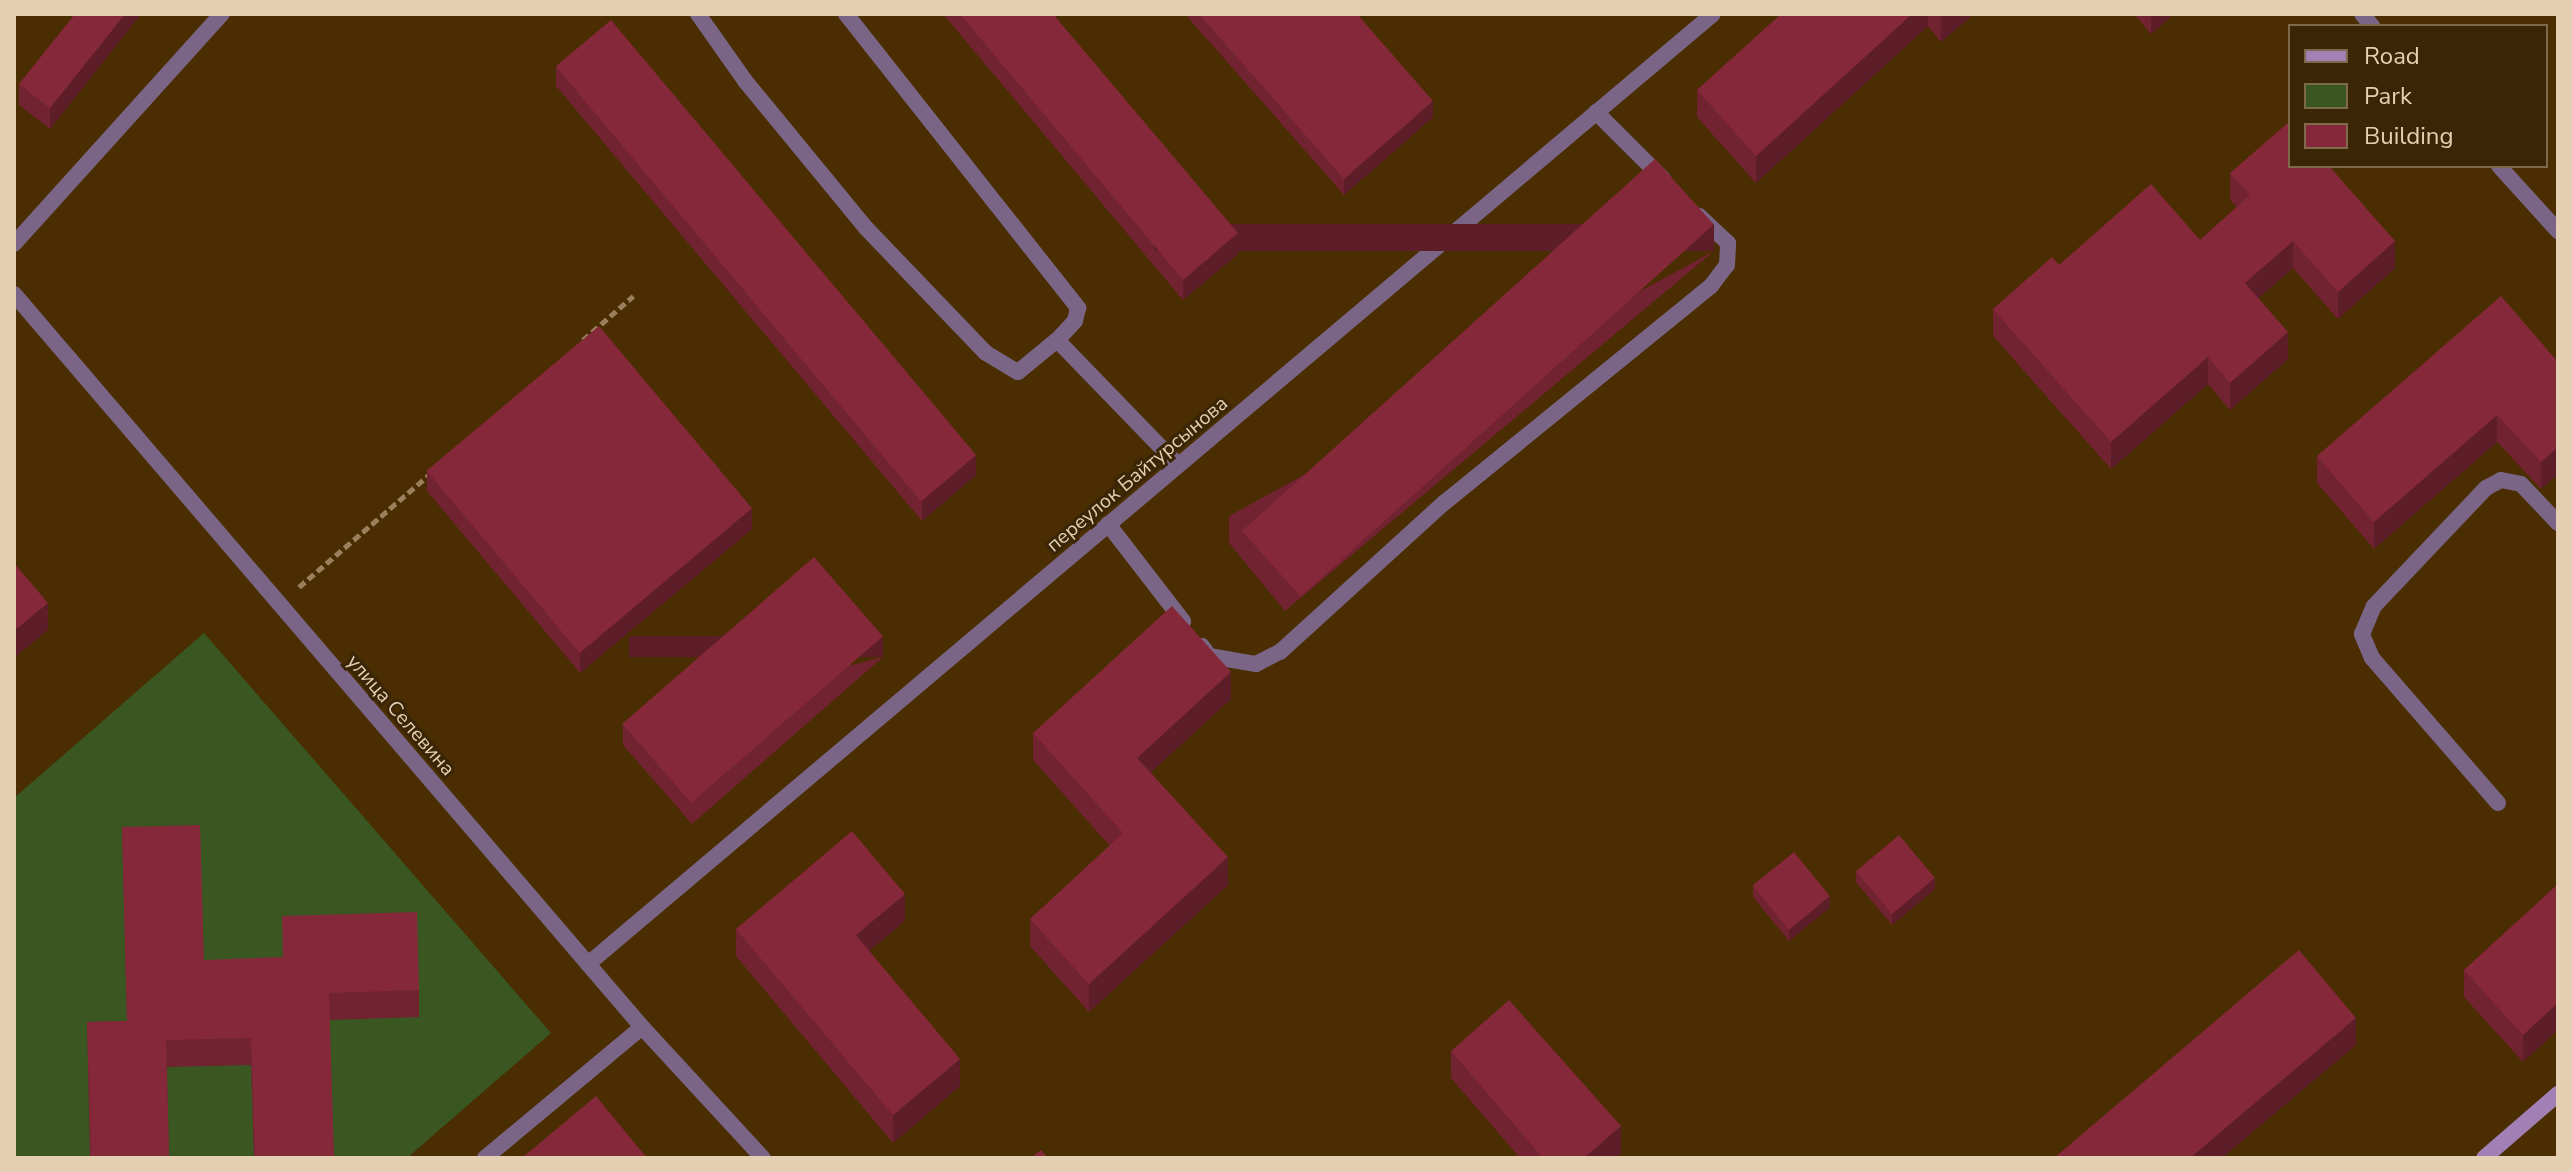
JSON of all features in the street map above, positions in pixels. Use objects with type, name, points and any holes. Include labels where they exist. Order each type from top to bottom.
[{"type":"main road","points":[[2484,1158],[2558,1094]]},
{"type":"street","points":[[14,244],[222,14]]},
{"type":"street","points":[[698,14],[746,82],[866,228],[986,353],[1018,372],[1075,321],[1078,308],[846,14]]},
{"type":"street","name":"переулок Байтурсынова","points":[[588,964],[1713,14]]},
{"type":"street","points":[[1108,524],[1209,656],[1256,664],[1280,652],[1444,503],[1711,286],[1727,265],[1728,243],[1596,112]]},
{"type":"street","points":[[2501,168],[2558,231]]},
{"type":"street","name":"улица Селевина","points":[[14,294],[642,1027],[763,1158]]},
{"type":"street","points":[[1057,340],[1178,465]]},
{"type":"street","points":[[2498,803],[2372,658],[2362,634],[2374,606],[2486,488],[2501,480],[2521,484],[2558,523]]},
{"type":"street","points":[[485,1158],[642,1027]]},
{"type":"path","points":[[575,347],[633,296]]},
{"type":"path","points":[[280,604],[433,471]]},
{"type":"green space","points":[[204,633],[551,1033],[407,1158],[14,1158],[14,798]]},
{"type":"building","points":[[75,14],[125,14],[50,108],[19,84]]},
{"type":"building","points":[[960,14],[1053,14],[1238,233],[1183,280]]},
{"type":"building","points":[[1199,14],[1357,14],[1433,101],[1344,179]]},
{"type":"building","points":[[1781,14],[1912,14],[1756,156],[1697,90]]},
{"type":"building","points":[[611,20],[976,455],[921,501],[556,66]]},
{"type":"building","points":[[2288,123],[2288,168],[2331,168],[2395,241],[2338,292],[2293,241],[2245,283],[2288,332],[2230,383],[2208,357],[2111,442],[1993,309],[2052,257],[2059,265],[2151,184],[2200,240],[2250,195],[2230,173]]},
{"type":"building","points":[[1655,159],[1714,224],[1301,596],[1242,531]]},
{"type":"building","points":[[2501,296],[2558,362],[2558,447],[2541,462],[2497,415],[2374,522],[2317,456]]},
{"type":"building","points":[[599,326],[752,508],[580,653],[427,471]]},
{"type":"building","points":[[814,557],[883,636],[691,803],[622,724]]},
{"type":"building","points":[[14,563],[48,603],[14,631]]},
{"type":"building","points":[[1172,606],[1231,672],[1137,758],[1228,857],[1089,984],[1030,919],[1123,833],[1033,733]]},
{"type":"building","points":[[200,825],[204,960],[283,957],[282,916],[417,912],[419,990],[329,993],[334,1158],[255,1158],[251,1038],[166,1040],[169,1158],[91,1158],[87,1022],[127,1021],[122,827]]},
{"type":"building","points":[[852,831],[905,894],[856,935],[960,1059],[893,1115],[736,929]]},
{"type":"building","points":[[1899,835],[1935,878],[1892,914],[1856,871]]},
{"type":"building","points":[[1794,852],[1830,896],[1789,930],[1753,885]]},
{"type":"building","points":[[2558,884],[2558,1003],[2523,1035],[2464,970]]},
{"type":"building","points":[[2299,950],[2356,1018],[2190,1158],[2054,1158]]},
{"type":"building","points":[[1509,1000],[1621,1126],[1584,1158],[1543,1158],[1451,1051]]},
{"type":"building","points":[[596,1096],[647,1158],[522,1158]]},
{"type":"building","points":[[1041,1150],[1048,1158],[1031,1158]]}]
